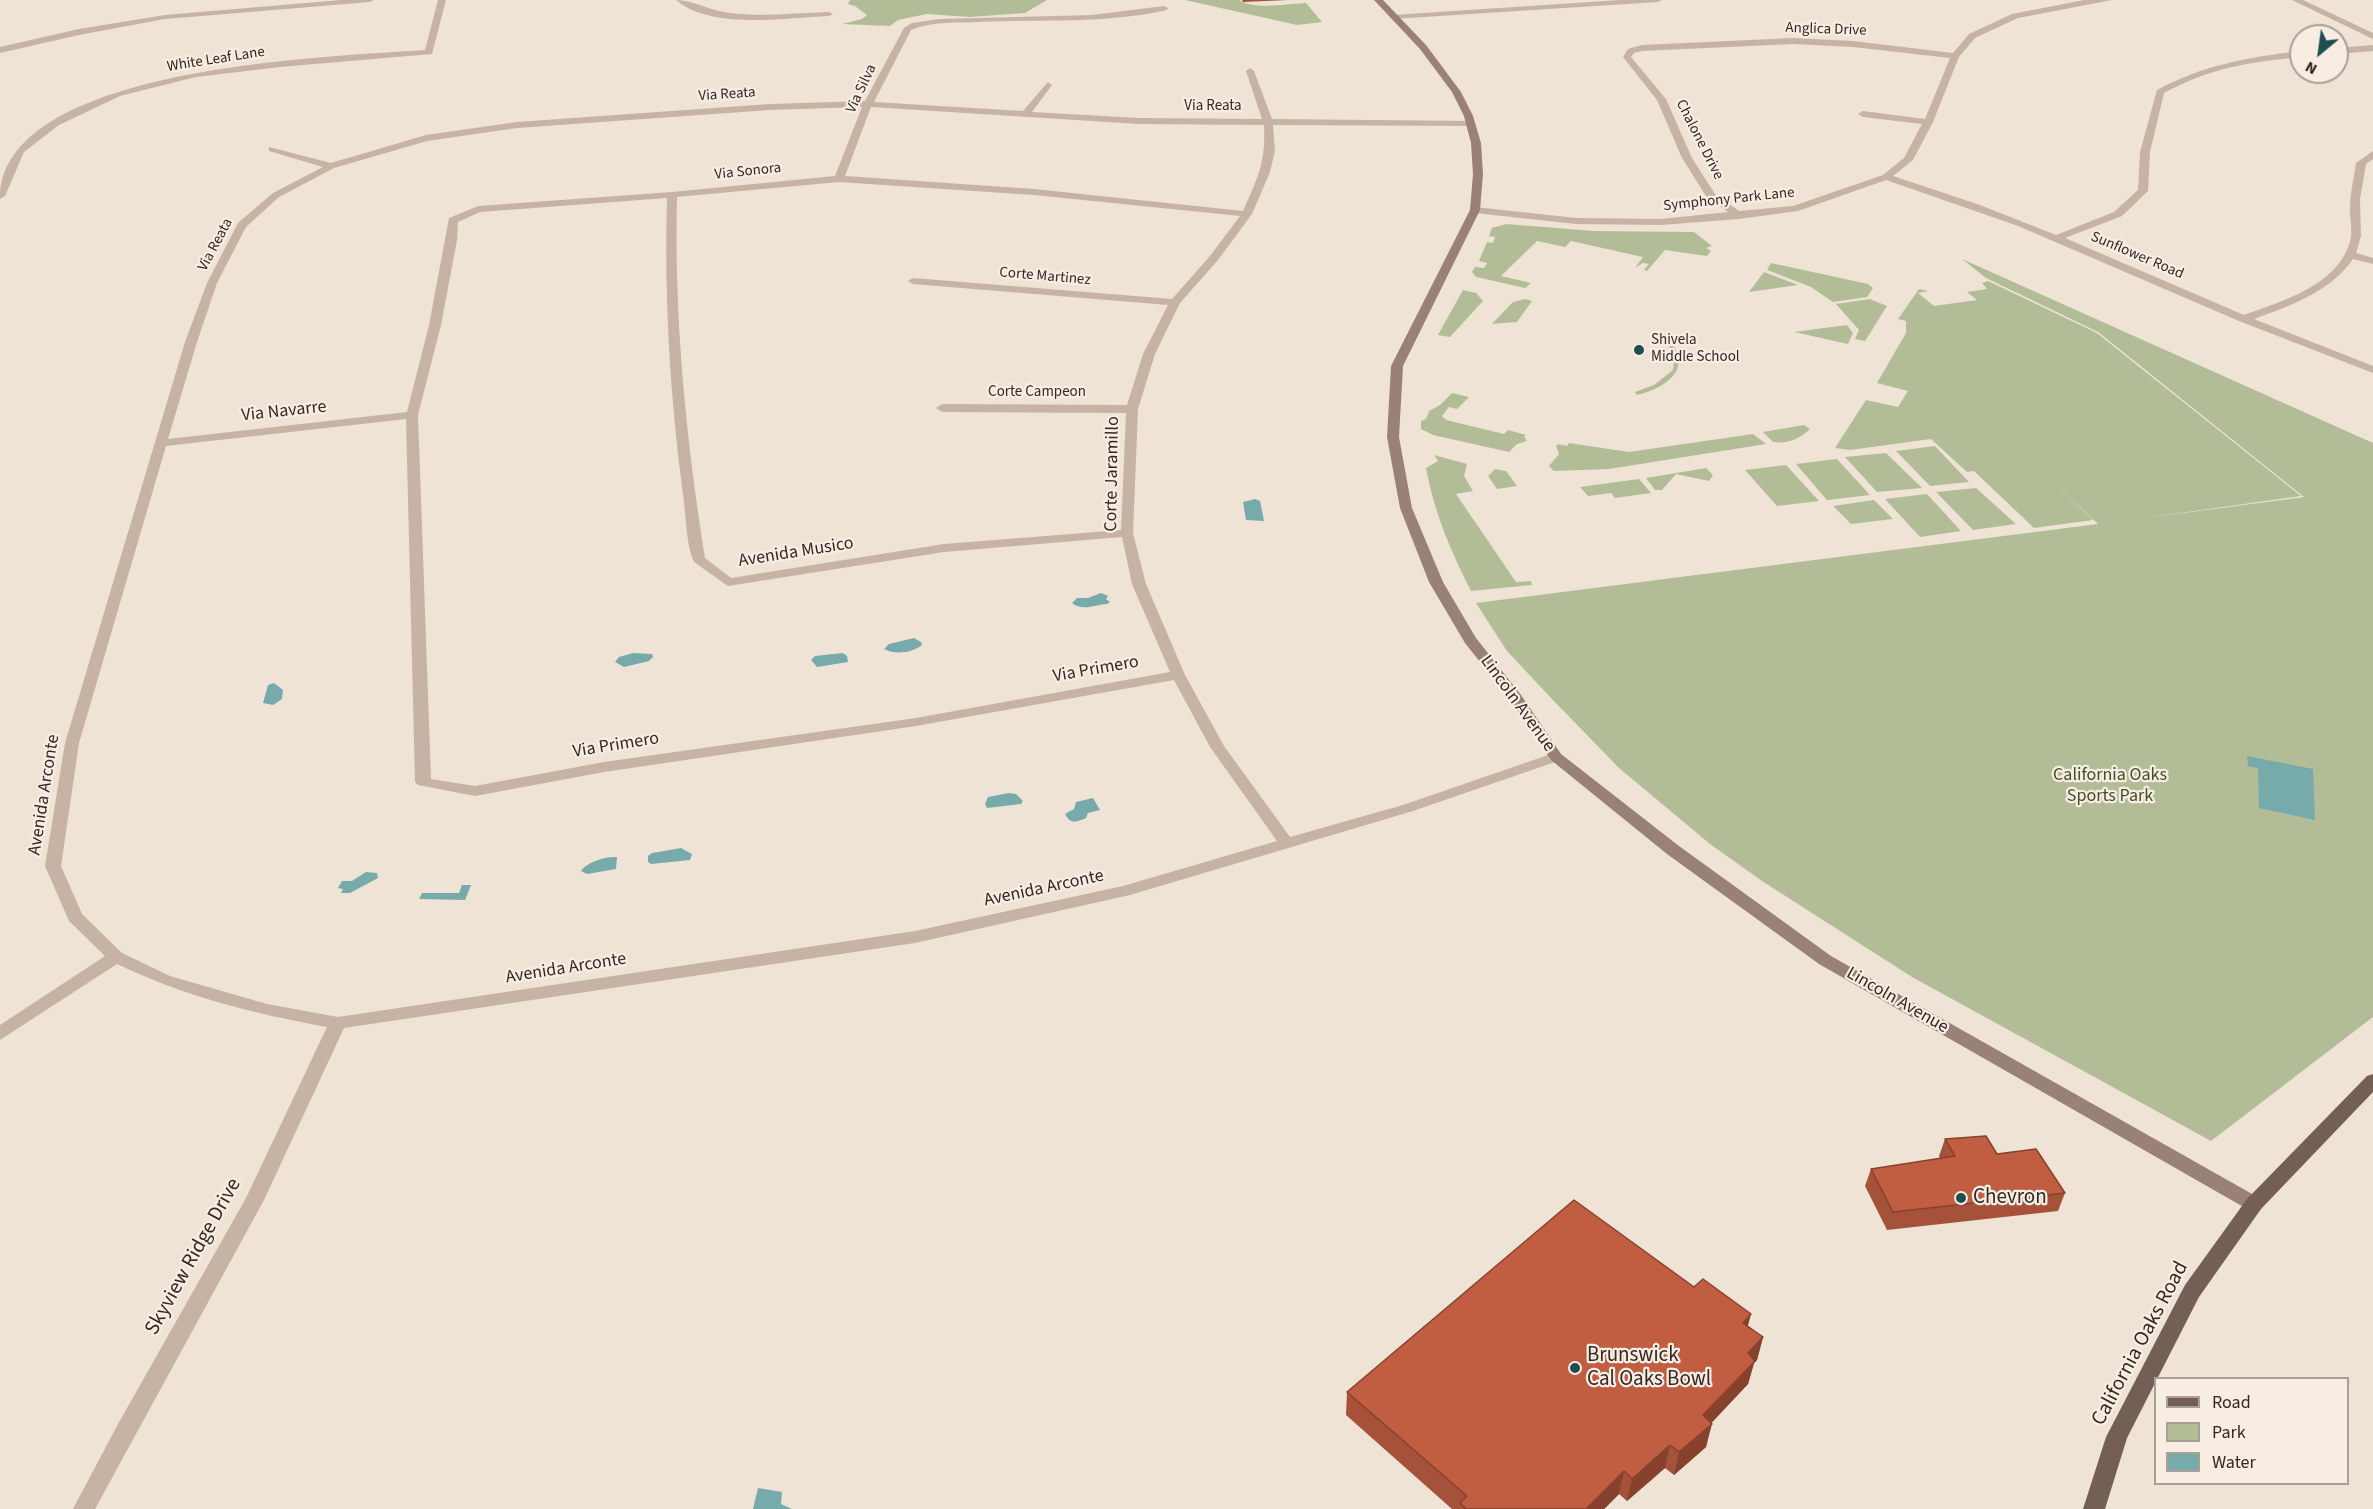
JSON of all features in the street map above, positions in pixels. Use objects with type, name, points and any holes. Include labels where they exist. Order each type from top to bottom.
[{"type":"main road","name":"California Oaks Road","points":[[2094,1509],[2117,1437],[2192,1291],[2254,1204],[2373,1081]]},
{"type":"street","points":[[0,50],[79,32],[165,17],[370,0]]},
{"type":"street","name":"White Leaf Lane","points":[[0,196],[20,151],[56,123],[117,94],[196,74],[280,64],[429,52],[442,0]]},
{"type":"street","points":[[680,0],[708,12],[732,16],[829,14]]},
{"type":"street","name":"Lincoln Avenue","points":[[1378,0],[1392,18],[1445,71],[1465,104],[1471,123],[1479,181],[1475,210],[1397,366],[1393,437],[1406,508],[1436,582],[1470,640],[1516,698],[1556,757],[1673,850],[1825,960],[2254,1204]]},
{"type":"street","points":[[1392,18],[1658,0]]},
{"type":"street","name":"Symphony Park Lane","points":[[1475,210],[1586,221],[1661,222],[1794,209],[1886,177],[1908,160],[1928,122],[1955,56],[1972,36],[2015,16],[2068,4],[2108,0]]},
{"type":"street","points":[[2296,0],[2373,36]]},
{"type":"street","name":"Via Silva","points":[[839,179],[868,104],[908,27],[922,22],[1045,17],[1107,18],[1164,8]]},
{"type":"street","name":"Anglica Drive","points":[[1661,99],[1627,57],[1631,51],[1794,41],[1907,49],[1955,56]]},
{"type":"street","points":[[2349,50],[2373,48]]},
{"type":"street","points":[[2057,238],[2118,214],[2143,190],[2145,152],[2160,92],[2189,75],[2228,62],[2289,55]]},
{"type":"street","name":"Corte Jaramillo","points":[[1250,71],[1268,122],[1270,151],[1265,172],[1247,214],[1175,302],[1149,354],[1132,409],[1127,532],[1139,584],[1178,675],[1217,747],[1286,843]]},
{"type":"street","points":[[1027,112],[1048,85]]},
{"type":"street","name":"Chalone Drive","points":[[1661,99],[1687,158],[1711,196],[1739,216]]},
{"type":"street","name":"Via Reata","points":[[160,443],[202,312],[242,225],[276,195],[330,166],[426,138],[517,125],[770,107],[868,104],[1027,112],[1140,121],[1471,123]]},
{"type":"street","points":[[1863,114],[1928,122]]},
{"type":"street","points":[[272,149],[330,166]]},
{"type":"street","points":[[2243,319],[2306,295],[2332,277],[2350,255],[2356,238],[2355,204],[2361,163],[2373,154]]},
{"type":"street","name":"Sunflower Road","points":[[1886,177],[1958,198],[2057,238],[2243,319],[2373,370]]},
{"type":"street","name":"Via Sonora","points":[[412,416],[435,325],[452,240],[453,220],[478,209],[672,195],[839,179],[1034,192],[1247,214]]},
{"type":"street","name":"Avenida Musico","points":[[672,195],[670,243],[682,451],[699,560],[728,582],[944,548],[1127,532]]},
{"type":"street","points":[[2350,255],[2373,261]]},
{"type":"street","name":"Corte Martinez","points":[[913,281],[1175,302]]},
{"type":"street","name":"Corte Campeon","points":[[942,408],[1132,409]]},
{"type":"street","name":"Via Navarre","points":[[160,443],[412,416]]},
{"type":"street","name":"Via Primero","points":[[412,416],[423,782],[475,791],[604,767],[916,722],[1178,675]]},
{"type":"street","name":"Avenida Arconte","points":[[160,443],[72,743],[53,866],[75,917],[116,957],[164,980],[267,1010],[338,1023],[915,937],[1124,891],[1408,808],[1556,757]]},
{"type":"street","points":[[0,1034],[116,957]]},
{"type":"street","name":"Skyview Ridge Drive","points":[[84,1509],[254,1200],[338,1023]]},
{"type":"green space","points":[[850,0],[1047,0],[1025,13],[970,17],[927,14],[898,20],[890,26],[842,24],[862,19],[867,15],[848,4]]},
{"type":"green space","points":[[1185,0],[1239,0],[1262,6],[1306,3],[1322,22],[1297,25]]},
{"type":"green space","points":[[1506,224],[1594,231],[1694,232],[1712,246],[1706,248],[1711,251],[1707,256],[1665,250],[1647,271],[1644,270],[1649,264],[1643,263],[1635,268],[1643,257],[1571,241],[1565,247],[1537,241],[1501,276],[1531,283],[1525,288],[1476,277],[1472,272],[1475,267],[1484,268],[1487,263],[1479,261],[1487,242],[1493,243],[1495,237],[1489,236],[1492,228]]},
{"type":"green space","name":"California Oaks Sports Park","points":[[1962,259],[2373,443],[2373,1017],[2211,1141],[1912,977],[1762,881],[1710,844],[1619,768],[1551,698],[1507,651],[1476,603],[2098,524],[2048,478],[2093,520],[2034,528],[1974,471],[1967,472],[1931,439],[1850,450],[1835,448],[1866,400],[1898,407],[1908,391],[1877,383],[1906,333],[1906,321],[1898,319],[1919,289],[1928,291],[1918,293],[1934,306],[1977,300],[1967,292],[1987,289],[1982,283],[1988,281],[2097,333],[2301,496],[2138,519],[2304,497],[2098,332],[1986,278]]},
{"type":"green space","points":[[1771,263],[1868,284],[1873,288],[1867,297],[1833,302],[1811,287],[1767,270]]},
{"type":"green space","points":[[1764,272],[1798,285],[1749,292]]},
{"type":"green space","points":[[1463,290],[1476,293],[1483,301],[1450,337],[1438,335]]},
{"type":"green space","points":[[1525,299],[1532,301],[1517,322],[1492,324],[1513,302]]},
{"type":"green space","points":[[1870,299],[1887,306],[1865,341],[1855,339],[1859,330],[1836,304]]},
{"type":"green space","points":[[1847,325],[1853,333],[1848,344],[1794,332]]},
{"type":"green space","points":[[1669,346],[1673,346],[1678,355],[1679,364],[1676,372],[1664,384],[1637,395],[1635,392],[1654,385],[1673,370],[1674,357]]},
{"type":"green space","points":[[1452,393],[1469,397],[1457,409],[1449,407],[1442,416],[1446,420],[1504,434],[1508,430],[1526,435],[1524,437],[1527,441],[1517,444],[1509,452],[1433,435],[1421,429],[1421,421],[1426,419],[1429,411],[1440,405]]},
{"type":"green space","points":[[1804,425],[1810,429],[1802,436],[1788,441],[1773,442],[1763,432]]},
{"type":"green space","points":[[1753,434],[1766,444],[1609,469],[1554,471],[1549,466],[1559,454],[1556,446],[1558,444],[1567,446],[1569,443],[1629,452]]},
{"type":"green space","points":[[1935,446],[1969,482],[1930,486],[1896,451]]},
{"type":"green space","points":[[1886,453],[1922,488],[1877,492],[1845,457]]},
{"type":"green space","points":[[1434,455],[1467,464],[1464,476],[1473,491],[1456,494],[1516,582],[1531,581],[1532,585],[1471,591],[1438,516],[1426,468],[1438,461]]},
{"type":"green space","points":[[1837,459],[1870,495],[1827,500],[1796,464]]},
{"type":"green space","points":[[1786,465],[1819,501],[1777,506],[1745,470]]},
{"type":"green space","points":[[1706,468],[1713,475],[1709,481],[1676,474],[1662,490],[1655,490],[1646,478]]},
{"type":"green space","points":[[1495,469],[1506,471],[1517,486],[1497,489],[1488,476]]},
{"type":"green space","points":[[1639,479],[1651,493],[1615,498],[1611,493],[1588,496],[1580,487]]},
{"type":"green space","points":[[1976,488],[2016,524],[1973,530],[1936,492]]},
{"type":"green space","points":[[1927,494],[1961,531],[1920,537],[1885,499]]},
{"type":"green space","points":[[1874,500],[1893,519],[1851,524],[1833,506]]},
{"type":"water","points":[[1255,499],[1260,501],[1264,521],[1246,520],[1243,502]]},
{"type":"water","points":[[1101,593],[1108,596],[1106,599],[1110,602],[1085,607],[1072,603],[1077,598],[1088,598]]},
{"type":"water","points":[[914,638],[922,645],[913,650],[898,652],[884,649],[889,644]]},
{"type":"water","points":[[633,653],[652,654],[653,657],[649,661],[624,667],[615,662],[619,657]]},
{"type":"water","points":[[843,653],[847,656],[848,662],[817,667],[811,660],[815,656]]},
{"type":"water","points":[[274,683],[283,690],[282,699],[273,705],[263,703],[268,685]]},
{"type":"water","points":[[2247,756],[2313,769],[2315,820],[2259,808],[2258,768],[2248,766]]},
{"type":"water","points":[[1016,794],[1023,801],[1021,804],[987,808],[985,804],[988,797]]},
{"type":"water","points":[[1093,798],[1100,810],[1088,813],[1086,818],[1077,821],[1072,821],[1065,814],[1074,809],[1076,802]]},
{"type":"water","points":[[681,848],[692,854],[690,860],[651,864],[648,862],[648,856],[652,853]]},
{"type":"water","points":[[617,857],[616,869],[587,874],[581,871],[597,860]]},
{"type":"water","points":[[366,872],[377,873],[378,878],[350,893],[341,893],[343,889],[338,888],[342,881],[352,881]]},
{"type":"water","points":[[462,885],[471,885],[465,900],[419,899],[422,893],[459,893]]},
{"type":"water","points":[[758,1488],[782,1492],[781,1504],[792,1509],[753,1509]]},
{"type":"building","name":"Chevron","points":[[1986,1136],[1997,1154],[2036,1149],[2065,1193],[1893,1212],[1871,1169],[1955,1156],[1945,1139]]},
{"type":"building","name":"Brunswick Cal Oaks Bowl","points":[[1574,1200],[1694,1287],[1703,1279],[1751,1314],[1743,1323],[1763,1337],[1748,1353],[1755,1361],[1703,1415],[1712,1424],[1679,1452],[1670,1445],[1632,1479],[1624,1471],[1586,1509],[1466,1509],[1460,1503],[1467,1496],[1347,1392]]},
{"type":"place","name":"Shivela Middle School","points":[[1639,350]]},
{"type":"place","name":"Chevron","points":[[1961,1198]]},
{"type":"place","name":"Brunswick Cal Oaks Bowl","points":[[1575,1368]]}]
